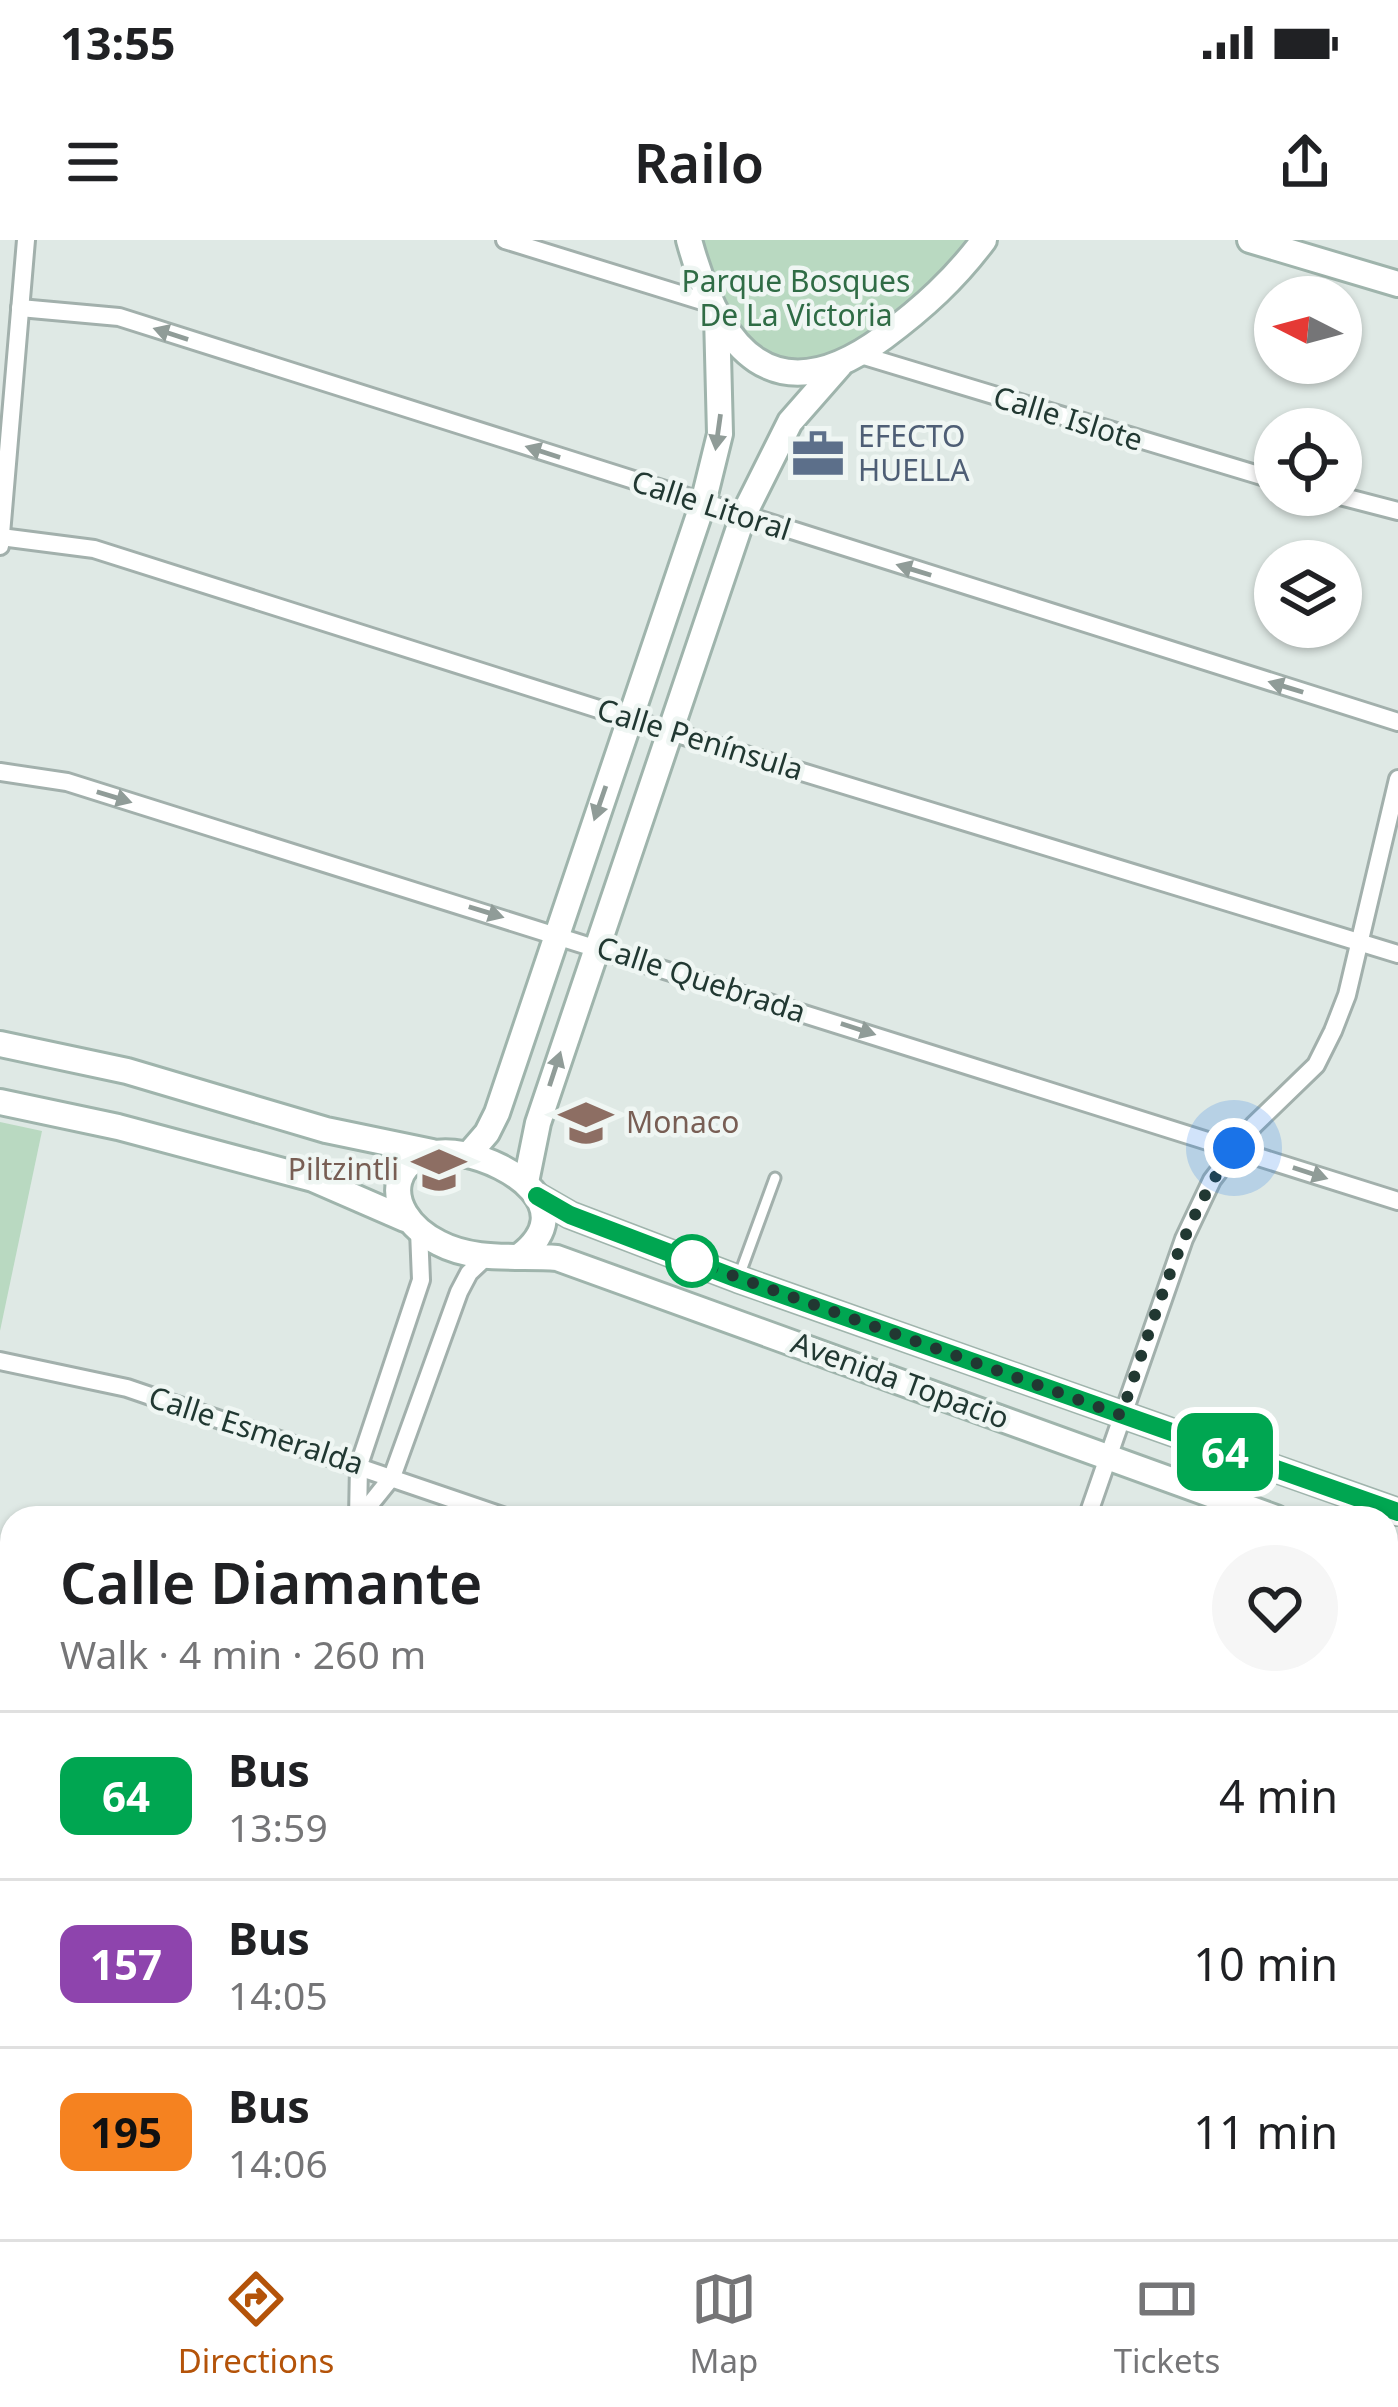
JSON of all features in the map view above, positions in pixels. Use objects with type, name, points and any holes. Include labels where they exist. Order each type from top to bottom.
[{"type":"street","points":[[0,547],[26,240]]},
{"type":"street","points":[[505,240],[714,309]]},
{"type":"street","points":[[689,240],[714,309],[735,342],[764,365],[801,373],[850,360]]},
{"type":"street","points":[[531,1189],[538,1123],[743,516],[790,422],[850,360],[933,299],[984,240]]},
{"type":"street","points":[[1250,240],[1398,284]]},
{"type":"street","name":"Calle Litoral","points":[[20,308],[119,317],[1398,722]]},
{"type":"street","points":[[468,1155],[497,1113],[703,503],[720,434],[714,309]]},
{"type":"street","name":"Calle Islote","points":[[850,360],[1254,474]]},
{"type":"street","points":[[1362,502],[1398,511]]},
{"type":"street","name":"Calle Península","points":[[1,537],[94,549],[671,732],[1398,954]]},
{"type":"street","name":"Calle Quebrada","points":[[0,772],[67,782],[1398,1201]]},
{"type":"street","points":[[1091,1506],[1184,1238],[1212,1180],[1234,1148],[1316,1065],[1347,995],[1398,779]]},
{"type":"street","points":[[0,1044],[127,1070],[326,1130],[492,1162],[531,1189],[545,1215],[543,1232],[521,1255],[487,1256],[442,1245],[412,1225],[314,1179],[118,1127],[0,1102]]},
{"type":"street","points":[[359,1506],[359,1466],[421,1280],[412,1225],[398,1198],[402,1174],[432,1152]]},
{"type":"street","name":"Avenida Topacio","points":[[531,1189],[570,1215],[738,1279],[1381,1506]]},
{"type":"street","name":"Avenida Topacio","points":[[521,1255],[557,1258],[1243,1506]]},
{"type":"street","points":[[369,1506],[392,1477],[459,1292],[487,1256]]},
{"type":"street","name":"Calle Esmeralda","points":[[0,1361],[127,1388],[474,1506]]},
{"type":"lane","points":[[738,1279],[775,1178]]},
{"type":"green space","name":"Parque Bosques De La Victoria","points":[[702,240],[971,240],[874,332],[845,349],[815,358],[786,358],[756,346],[734,325],[719,299]]},
{"type":"green space","points":[[0,1122],[42,1131],[0,1331]]},
{"type":"bus line","name":"64","points":[[537,1196],[570,1215],[738,1279],[1381,1506]]},
{"type":"place","name":"EFECTO HUELLA","points":[[818,454]]},
{"type":"place","name":"Monaco","points":[[586,1123]]},
{"type":"place","name":"Piltzintli","points":[[439,1170]]},
{"type":"route","points":[[692,1261],[1121,1415],[1184,1238],[1212,1180],[1234,1148]]}]
